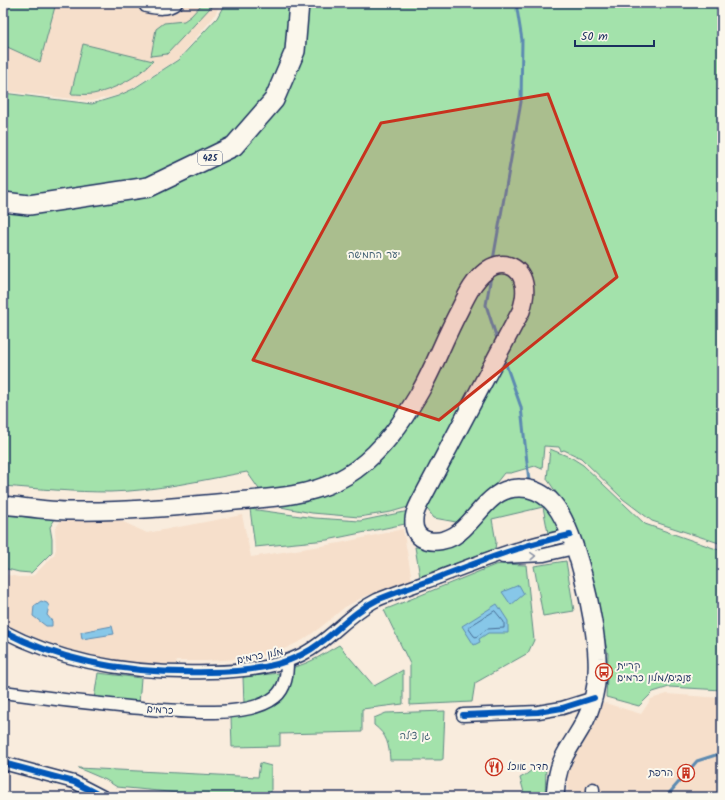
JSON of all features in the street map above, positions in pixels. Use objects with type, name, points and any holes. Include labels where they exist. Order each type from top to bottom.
[{"type":"main road","name":"425","points":[[3,202],[29,205],[149,187],[234,146],[274,100],[295,51],[299,3]]},
{"type":"main road","points":[[3,505],[69,511],[136,510],[276,497],[310,492],[337,481],[362,465],[383,445],[403,419],[421,391],[449,331],[472,288],[485,271],[494,266],[508,264],[517,270],[523,279],[525,290],[520,315],[420,502],[415,512],[414,521],[415,528],[423,539],[437,542],[445,540],[464,528],[490,500],[499,494],[517,488],[526,488],[544,495],[552,501],[558,510],[572,542],[587,593],[596,640],[597,668],[594,698],[586,721],[561,762],[557,774],[555,797]]},
{"type":"street","points":[[146,6],[165,8],[176,3]]},
{"type":"street","name":"מלון כרמים","points":[[3,631],[32,644],[66,656],[143,670],[181,673],[220,672],[258,668],[287,661],[318,646],[354,615],[375,601],[524,547],[572,542]]},
{"type":"street","name":"כרמים","points":[[3,692],[82,702],[174,711],[211,712],[233,710],[254,707],[275,697],[285,683],[287,661]]},
{"type":"street","points":[[463,715],[538,712],[562,708],[594,698]]},
{"type":"street","points":[[3,763],[74,782],[103,797]]},
{"type":"highlighted area","points":[[548,94],[617,277],[439,420],[253,360],[381,123]]},
{"type":"shaded area","points":[[3,3],[221,3],[213,18],[178,59],[123,94],[91,101],[3,91]]},
{"type":"shaded area","points":[[242,515],[251,557],[340,543],[403,529],[412,580],[363,597],[345,607],[303,640],[282,650],[260,656],[238,659],[177,661],[175,667],[128,663],[78,652],[43,641],[3,623],[3,574],[19,577],[34,575],[54,555],[56,549],[55,529],[64,516],[115,518],[147,533]]},
{"type":"shaded area","points":[[667,694],[722,698],[722,797],[567,797],[569,758],[587,729],[595,721],[602,702],[641,714],[651,699]]},
{"type":"green space","points":[[3,3],[56,3],[40,62],[3,45]]},
{"type":"green space","points":[[203,3],[214,3],[167,54],[151,56],[156,29],[164,23],[184,21]]},
{"type":"green space","name":"יער החמישה","points":[[225,3],[722,3],[722,544],[652,521],[623,499],[581,458],[564,450],[561,451],[559,447],[544,446],[542,469],[535,466],[511,473],[504,473],[474,511],[456,522],[434,518],[424,505],[415,505],[391,512],[359,517],[312,513],[270,505],[247,472],[179,485],[144,490],[110,492],[3,486],[3,93],[92,104],[118,96],[133,89],[178,60],[217,18]]},
{"type":"green space","points":[[83,44],[153,61],[133,77],[117,86],[93,94],[71,94]]},
{"type":"green space","points":[[550,449],[572,458],[583,465],[645,524],[722,551],[722,690],[669,687],[653,692],[639,706],[606,697],[608,654],[583,542],[571,514],[547,479]]},
{"type":"green space","points":[[512,496],[531,498],[543,504],[551,514],[560,530],[548,533],[543,507],[492,519],[496,542],[495,549],[420,577],[415,547],[444,549],[457,543],[503,499]]},
{"type":"green space","points":[[250,509],[315,518],[360,521],[409,511],[405,524],[327,540],[255,547]]},
{"type":"green space","points":[[3,515],[55,519],[50,527],[52,552],[31,573],[3,568]]},
{"type":"green space","points":[[566,561],[574,611],[543,616],[534,566]]},
{"type":"green space","points":[[495,565],[526,565],[534,640],[528,653],[475,683],[472,702],[410,705],[410,664],[384,610]]},
{"type":"green space","points":[[339,645],[374,686],[403,670],[403,704],[362,709],[362,732],[280,734],[280,746],[232,747],[231,717],[256,713],[273,706],[280,700],[285,692],[294,667],[312,660]]},
{"type":"green space","points":[[98,673],[141,678],[139,704],[94,699]]},
{"type":"green space","points":[[279,673],[279,685],[275,690],[263,697],[244,704],[243,677]]},
{"type":"green space","name":"גן צילה","points":[[445,711],[443,759],[390,760],[389,749],[385,736],[374,725],[374,718],[386,713]]},
{"type":"green space","points":[[260,763],[271,766],[271,795],[269,797],[220,797],[117,787],[106,780],[78,768],[258,777]]},
{"type":"green space","points":[[542,763],[546,767],[545,797],[521,797],[525,796],[520,778]]},
{"type":"water","points":[[519,585],[524,594],[511,605],[502,592]]},
{"type":"water","points":[[41,601],[47,603],[49,606],[47,615],[52,621],[52,626],[46,626],[33,616],[34,606]]},
{"type":"water","points":[[497,604],[508,621],[508,633],[488,633],[479,639],[480,642],[474,645],[462,626]]},
{"type":"water","points":[[112,626],[114,634],[82,639],[81,632]]},
{"type":"waterway","points":[[493,260],[521,102],[522,40],[516,3]]},
{"type":"waterway","points":[[491,276],[486,305],[498,342]]},
{"type":"waterway","points":[[503,356],[521,407],[529,481],[531,482]]},
{"type":"waterway","points":[[666,797],[697,761],[722,753]]},
{"type":"cycle path","points":[[3,631],[52,652],[103,665],[130,669],[183,672],[221,672],[268,667],[290,660],[311,649],[357,613],[377,600],[497,556],[536,543],[570,535]]},
{"type":"cycle path","points":[[463,715],[538,712],[562,708],[594,698]]},
{"type":"cycle path","points":[[3,763],[74,782],[103,797]]},
{"type":"place","name":"קריית ענבים/מלון כרמים","points":[[604,672]]},
{"type":"place","name":"חדר אוכל","points":[[494,767]]},
{"type":"place","name":"הרפת","points":[[686,773]]}]
